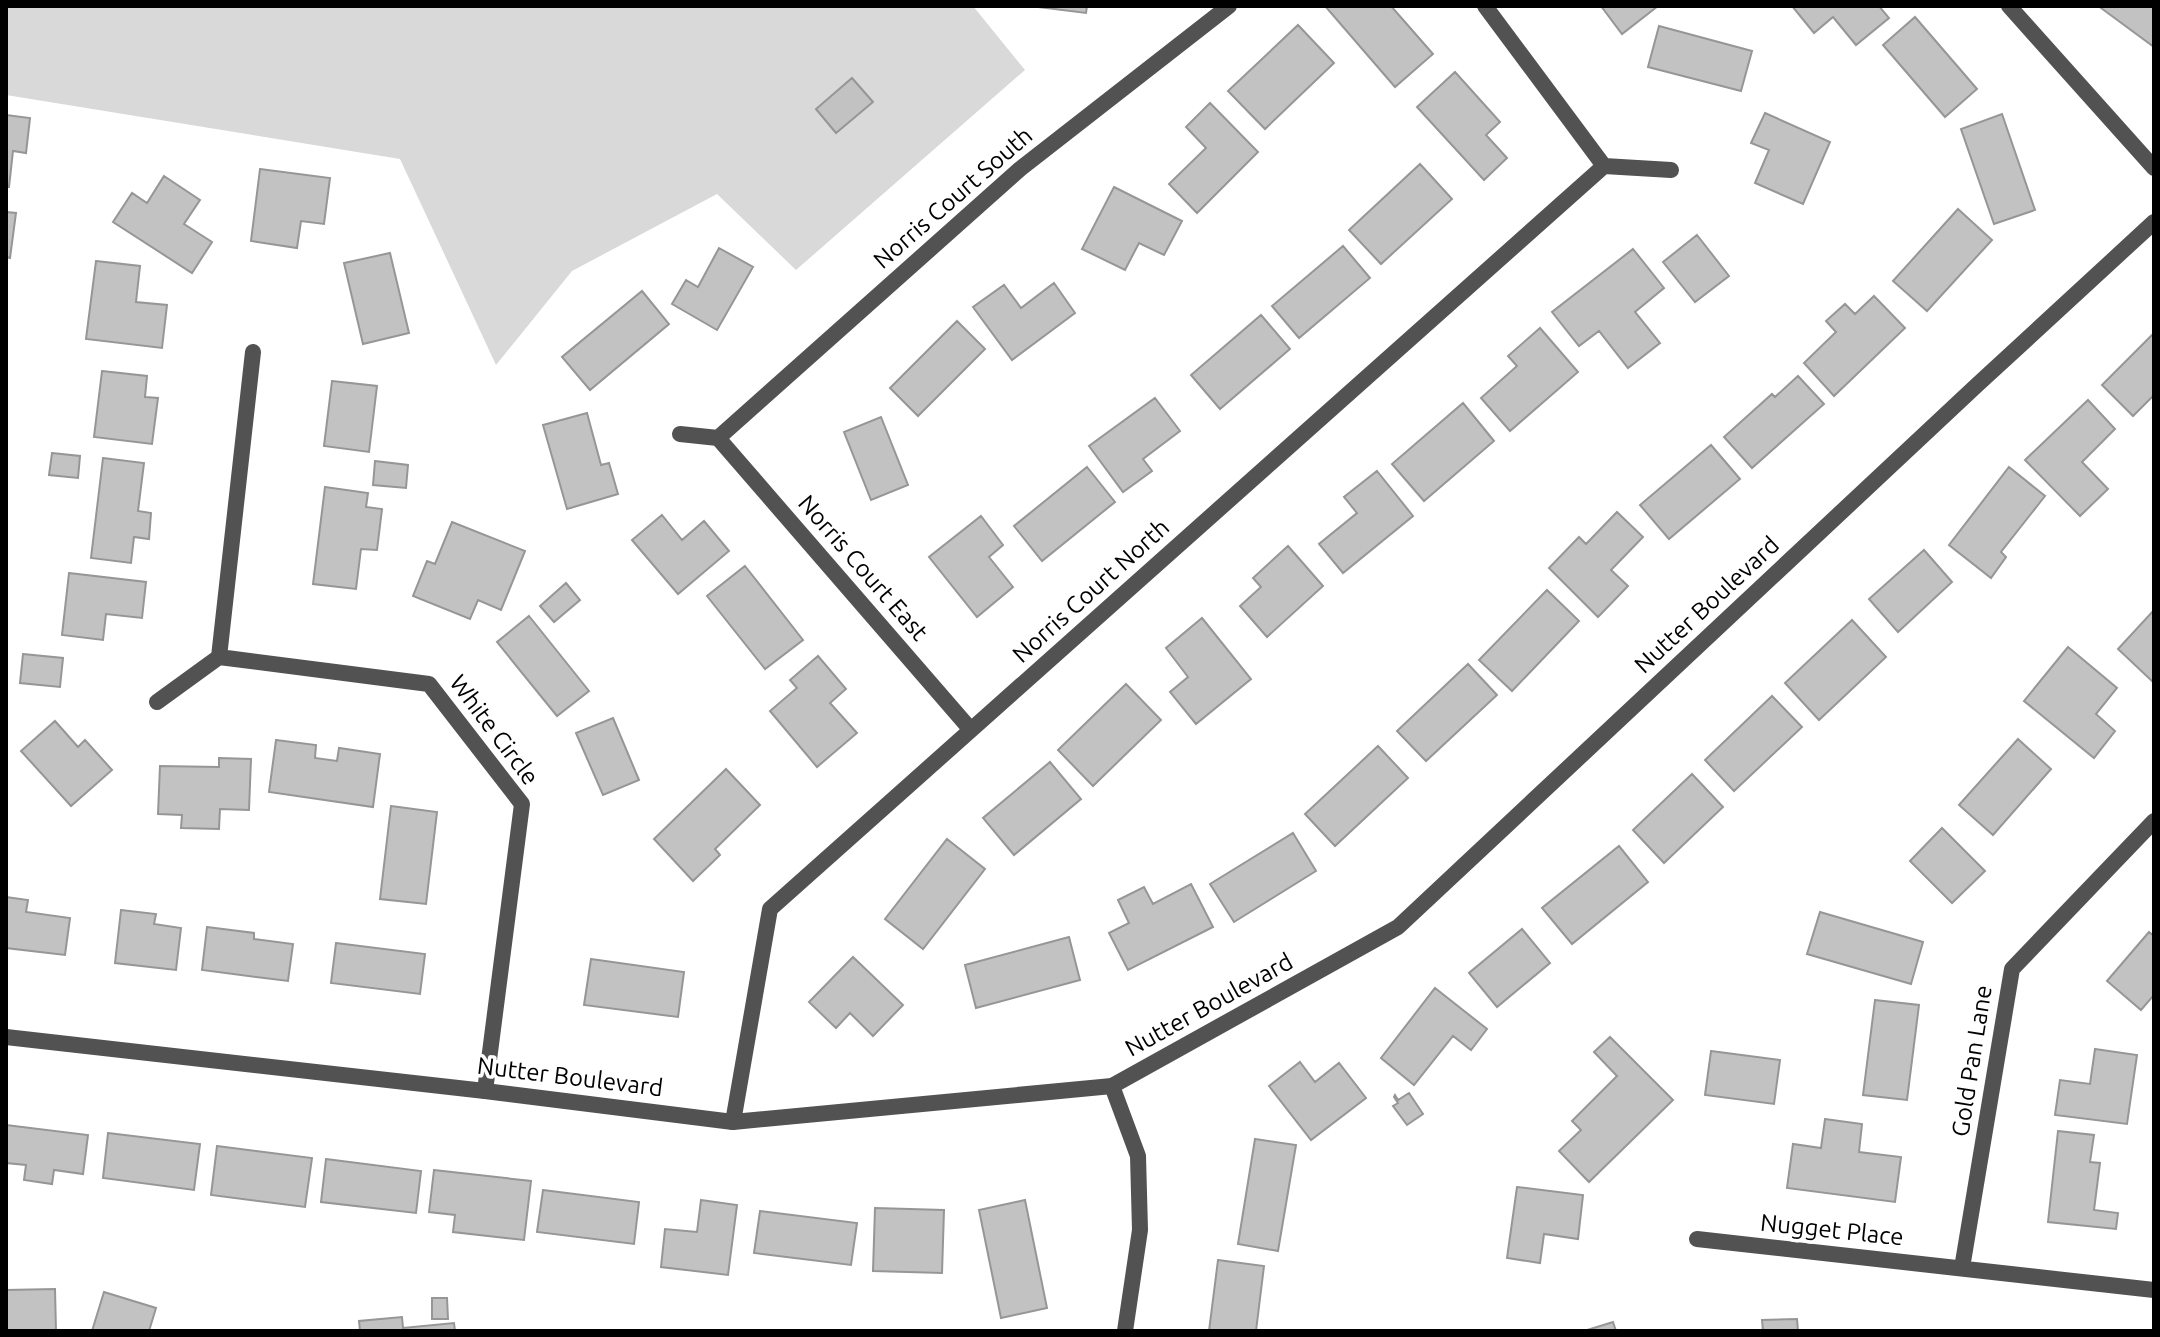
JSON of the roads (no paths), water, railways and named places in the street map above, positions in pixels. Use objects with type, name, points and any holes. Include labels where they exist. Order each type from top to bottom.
[{"type":"street","name":"Norris Court South","points":[[718,438],[1020,169],[1229,6]]},
{"type":"street","points":[[1485,6],[1604,166],[1671,170]]},
{"type":"street","points":[[2009,6],[2154,168]]},
{"type":"street","name":"Norris Court North","points":[[733,1122],[770,909],[1604,166]]},
{"type":"street","name":"Nutter Boulevard","points":[[6,1037],[733,1122],[1112,1086],[1398,927],[2154,222]]},
{"type":"street","points":[[157,702],[219,657],[253,352]]},
{"type":"street","points":[[680,434],[718,438]]},
{"type":"street","name":"Norris Court East","points":[[718,438],[971,730]]},
{"type":"street","name":"White Circle","points":[[219,657],[429,684],[522,804],[485,1091]]},
{"type":"street","name":"Gold Pan Lane","points":[[1962,1268],[2012,969],[2154,821]]},
{"type":"street","points":[[1112,1086],[1138,1156],[1140,1230],[1125,1331]]},
{"type":"street","name":"Nugget Place","points":[[1697,1239],[2154,1290]]}]
